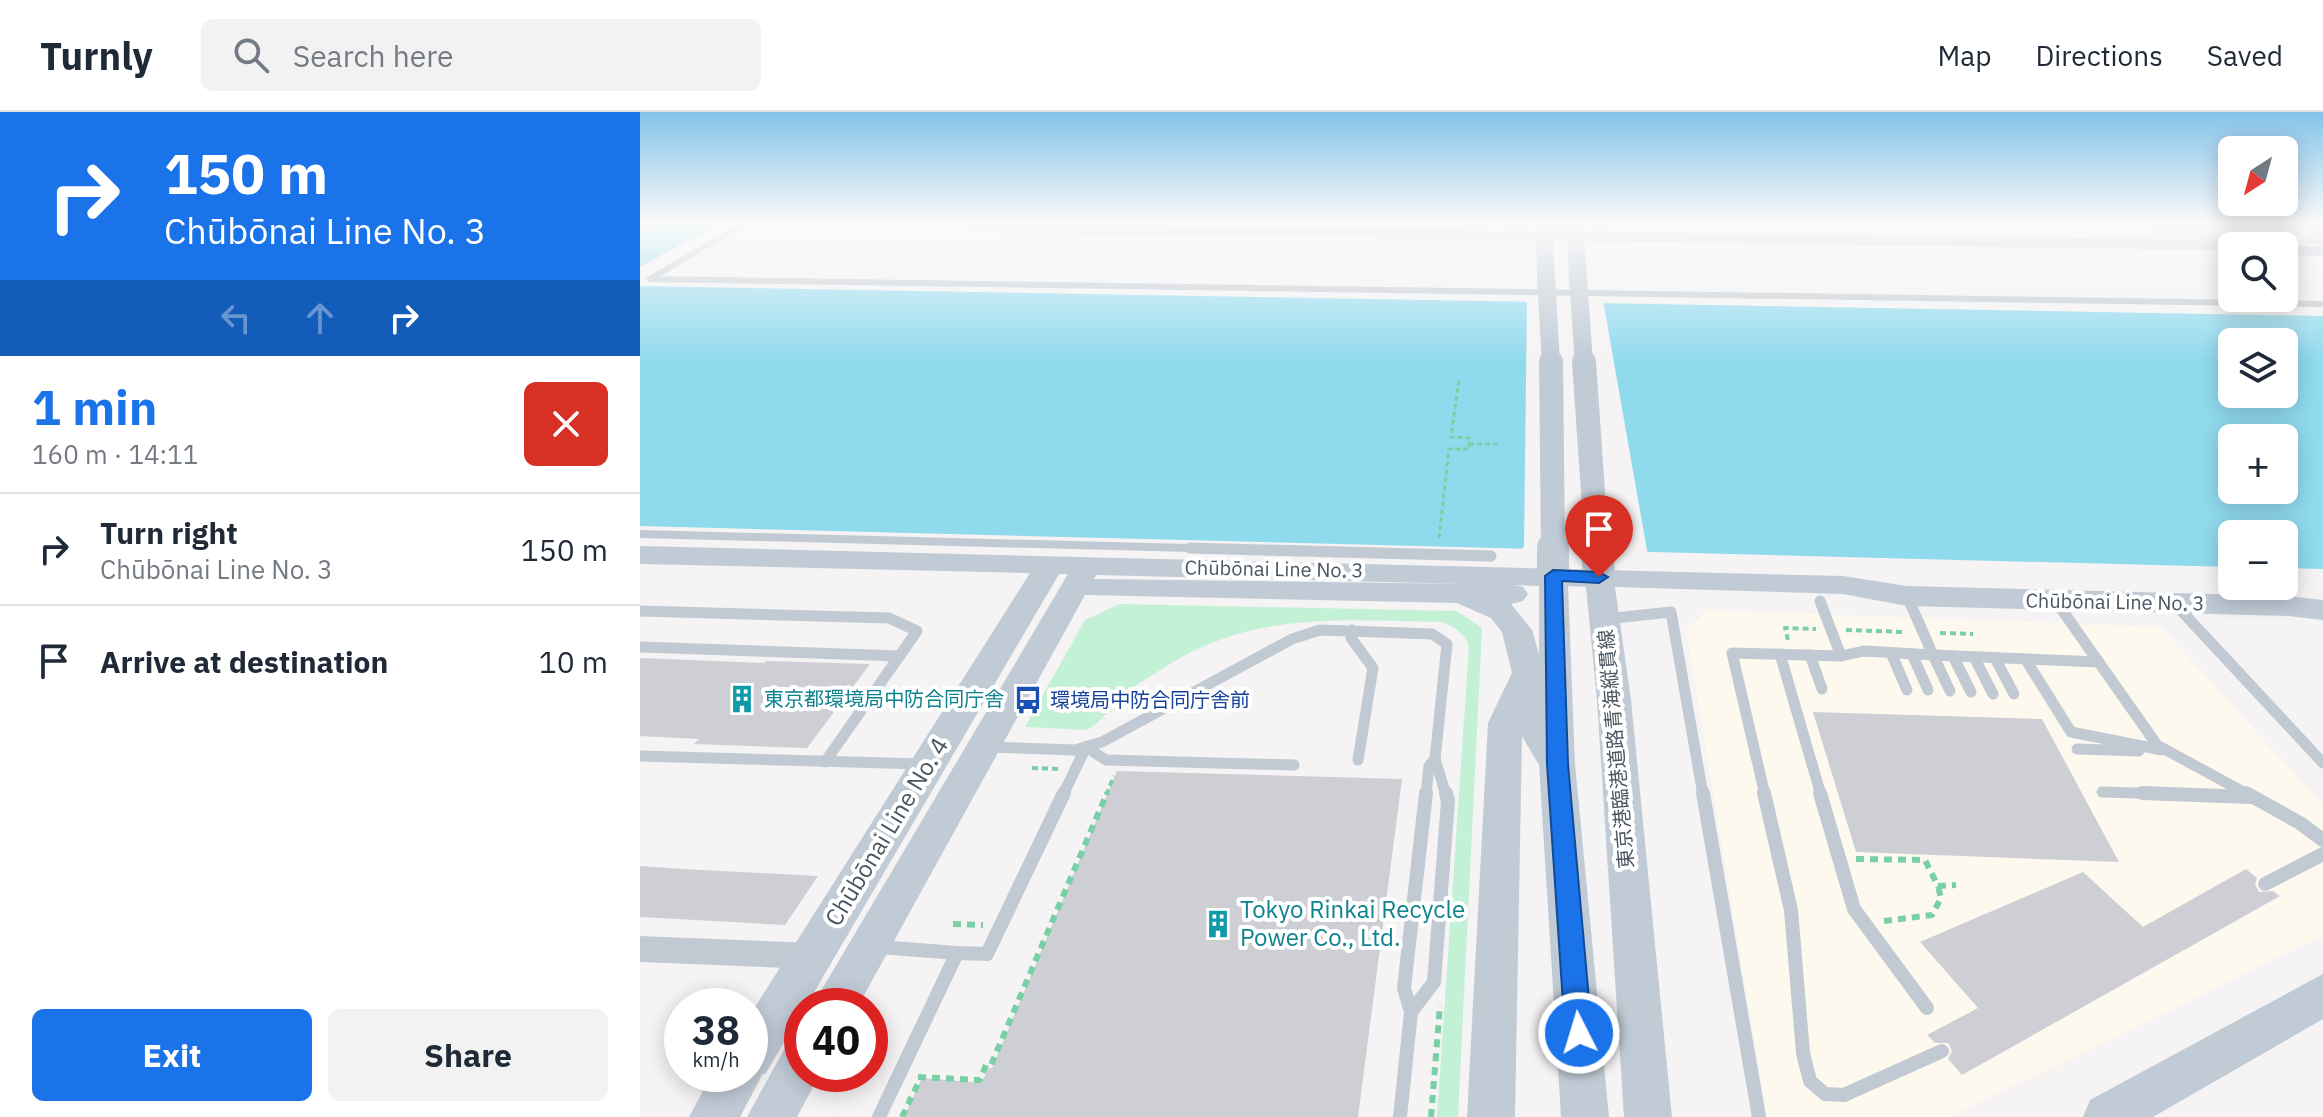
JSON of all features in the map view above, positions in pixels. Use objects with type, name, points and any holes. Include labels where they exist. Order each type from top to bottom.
[{"type":"street","points":[[1546,269],[1551,343],[1557,764],[1585,1117]]},
{"type":"street","name":"東京港臨港道路青海縦貫線","points":[[1577,269],[1601,597],[1614,700],[1648,1117]]},
{"type":"street","name":"Chūbōnai Line No. 3","points":[[640,555],[1459,595],[1554,585]]},
{"type":"street","name":"Chūbōnai Line No. 3","points":[[640,574],[1554,585],[1601,597],[1819,615],[1907,596]]},
{"type":"street","name":"Chūbōnai Line No. 4","points":[[768,1034],[839,944],[982,747],[1062,577]]},
{"type":"street","name":"Chūbōnai Line No. 4","points":[[835,988],[839,944],[928,764],[1062,577]]},
{"type":"street","name":"Chūbōnai Line No. 3","points":[[1601,597],[1843,585],[1907,596],[2288,606],[2323,610]]},
{"type":"street","points":[[1459,595],[1485,602],[1508,616],[1517,630],[1528,673],[1537,733],[1557,764]]},
{"type":"street","points":[[1491,1117],[1505,723],[1528,673]]},
{"type":"street","points":[[640,949],[839,944]]},
{"type":"street","points":[[2107,1117],[2323,995]]},
{"type":"street","points":[[713,1117],[728,1092]]},
{"type":"street","points":[[771,1117],[785,1092]]},
{"type":"lane","points":[[667,269],[650,279],[2323,304]]},
{"type":"lane","points":[[640,534],[1491,556]]},
{"type":"lane","points":[[1907,596],[1950,691]]},
{"type":"lane","points":[[1601,597],[1671,612],[1759,1117]]},
{"type":"lane","points":[[2055,600],[2157,745],[2315,832],[2323,840]]},
{"type":"lane","points":[[2174,603],[2323,763]]},
{"type":"lane","points":[[640,611],[889,618],[917,631],[825,762]]},
{"type":"lane","points":[[1819,615],[1841,656]]},
{"type":"lane","points":[[982,747],[1057,750],[1102,742],[1292,639],[1320,630],[1423,632],[1442,638],[1447,644],[1435,759],[1448,801],[1434,982],[1411,1012]]},
{"type":"lane","points":[[1352,630],[1351,638],[1373,668],[1358,760]]},
{"type":"lane","points":[[640,647],[900,656]]},
{"type":"lane","points":[[1942,1051],[1844,1095],[1825,1094],[1810,1081],[1803,1053],[1791,910],[1732,653],[1784,649],[1810,655],[1841,656],[1864,651],[2099,662]]},
{"type":"lane","points":[[1784,649],[1854,909],[1927,1008]]},
{"type":"lane","points":[[1891,653],[1907,690]]},
{"type":"lane","points":[[1912,654],[1928,690]]},
{"type":"lane","points":[[1810,655],[1822,689]]},
{"type":"lane","points":[[1953,656],[1971,692]]},
{"type":"lane","points":[[1974,657],[1993,694]]},
{"type":"lane","points":[[1995,658],[2014,694]]},
{"type":"lane","points":[[2026,660],[2071,732],[2169,751]]},
{"type":"lane","points":[[1086,747],[1106,760],[1294,765]]},
{"type":"lane","points":[[839,944],[987,954],[1086,747]]},
{"type":"lane","points":[[2077,749],[2169,751]]},
{"type":"lane","points":[[640,756],[928,764]]},
{"type":"lane","points":[[1400,1117],[1411,1012],[1404,988],[1429,766],[1435,759]]},
{"type":"lane","points":[[2102,792],[2252,797]]},
{"type":"lane","points":[[2265,884],[2323,854]]},
{"type":"lane","points":[[879,1117],[957,953]]},
{"type":"path","points":[[1438,548],[1449,449],[1469,449],[1470,438],[1451,437],[1459,380]]},
{"type":"path","points":[[1469,444],[1499,444]]},
{"type":"path","points":[[1784,649],[1785,628],[1819,615]]},
{"type":"path","points":[[1843,630],[1912,632]]},
{"type":"path","points":[[1940,633],[1973,634]]},
{"type":"path","points":[[902,1117],[919,1077],[980,1080],[986,1065],[991,1065],[1115,772],[1107,772]]},
{"type":"path","points":[[1853,859],[1925,860],[1938,886],[1941,898],[1932,915],[1911,921],[1891,918],[1883,921]]},
{"type":"path","points":[[1938,886],[1956,885]]},
{"type":"path","points":[[1431,1117],[1441,990]]},
{"type":"shaded area","points":[[1708,610],[2161,627],[2323,805],[2323,936],[1950,1117],[1767,1117],[1686,630]]},
{"type":"green space","points":[[1120,604],[1457,611],[1482,628],[1458,1117],[1437,1117],[1469,647],[1462,634],[1442,622],[1335,620],[1267,627],[1234,635],[1168,665],[1127,692],[1087,730],[1025,727],[1085,620]]},
{"type":"water","points":[[640,286],[2323,316],[2323,569],[2298,568],[2298,520],[2218,520],[2218,567],[640,526]]},
{"type":"pier","points":[[1527,298],[1603,300],[1648,556],[1517,552],[1524,547]]},
{"type":"building","name":"東京都環境局中防合同庁舎","points":[[640,658],[870,664],[807,748],[694,744],[699,739],[640,736]]},
{"type":"building","points":[[1813,712],[2042,719],[2119,862],[1856,852]]},
{"type":"building","name":"Tokyo Rinkai Recycle Power Co., Ltd.","points":[[1117,771],[1402,779],[1358,1117],[904,1117],[922,1078],[982,1083],[988,1068],[992,1068]]},
{"type":"building","points":[[640,866],[818,876],[785,925],[640,917]]},
{"type":"building","points":[[2246,869],[2257,878],[2255,884],[2259,892],[2273,891],[2280,896],[1962,1075],[1948,1059],[1952,1051],[1948,1043],[1935,1043],[1927,1035],[1978,1008],[1920,942],[2083,872],[2143,927]]},
{"type":"place","name":"東京都環境局中防合同庁舎","points":[[742,699]]},
{"type":"place","name":"環境局中防合同庁舎前","points":[[1028,700]]},
{"type":"place","name":"Tokyo Rinkai Recycle Power Co., Ltd.","points":[[1218,924]]},
{"type":"route","points":[[1579,1033],[1557,764],[1553,576],[1599,577]]}]
